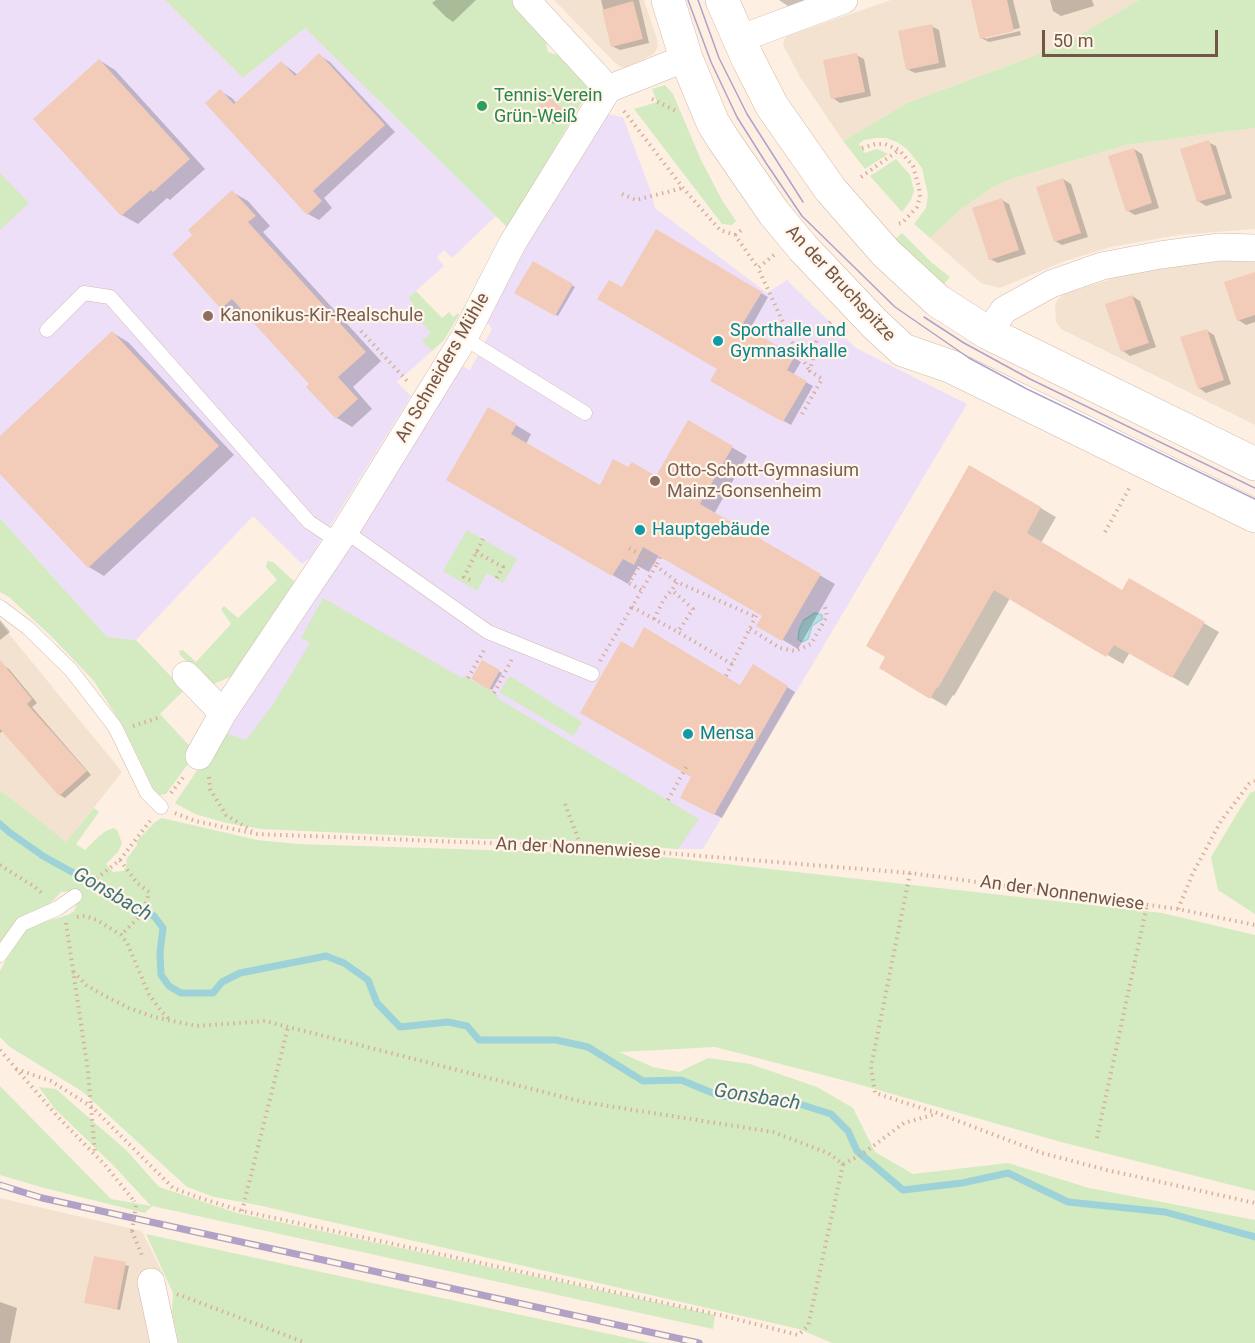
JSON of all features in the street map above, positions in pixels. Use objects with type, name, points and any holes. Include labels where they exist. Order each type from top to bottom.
[{"type":"main road","name":"An der Bruchspitze","points":[[668,0],[686,58],[713,123],[774,213],[803,248],[903,350],[952,367],[1255,516]]},
{"type":"main road","points":[[723,0],[739,39],[772,106],[830,189],[886,253],[938,301],[988,333],[1255,464]]},
{"type":"street","points":[[526,0],[616,94],[686,58]]},
{"type":"street","points":[[739,39],[844,0]]},
{"type":"street","name":"An Schneiders Mühle","points":[[202,751],[223,713],[342,537],[464,338],[512,244],[616,94]]},
{"type":"street","points":[[988,333],[1004,310],[1051,284],[1102,266],[1210,248],[1255,248]]},
{"type":"street","points":[[186,675],[223,713]]},
{"type":"street","points":[[149,1274],[164,1343]]},
{"type":"lane","points":[[47,330],[84,293],[110,297],[309,522],[342,537],[488,632],[592,674]]},
{"type":"lane","points":[[464,338],[585,413]]},
{"type":"lane","points":[[0,607],[28,628],[71,670],[115,727],[147,793],[161,807]]},
{"type":"lane","points":[[0,955],[22,924],[62,913],[75,896]]},
{"type":"path","points":[[616,94],[679,112]]},
{"type":"path","points":[[616,94],[683,188],[720,230],[735,235],[758,268],[794,346],[810,371],[822,379],[802,414]]},
{"type":"path","points":[[862,148],[885,144],[899,150],[914,166],[920,197],[917,207],[902,223]]},
{"type":"path","points":[[861,177],[899,150]]},
{"type":"path","points":[[622,194],[636,200],[683,188]]},
{"type":"path","points":[[735,235],[743,229]]},
{"type":"path","points":[[758,268],[773,254]]},
{"type":"path","points":[[810,371],[817,338],[834,318]]},
{"type":"path","points":[[361,331],[402,377],[426,399]]},
{"type":"path","points":[[1105,532],[1134,479]]},
{"type":"path","points":[[470,580],[464,577],[483,539]]},
{"type":"path","points":[[629,548],[657,564]]},
{"type":"path","points":[[640,590],[629,583],[648,550]]},
{"type":"path","points":[[476,552],[502,567],[496,579]]},
{"type":"path","points":[[592,674],[660,558]]},
{"type":"path","points":[[660,569],[677,582],[757,616],[726,676]]},
{"type":"path","points":[[654,619],[664,599],[677,582]]},
{"type":"path","points":[[672,590],[693,609],[678,632]]},
{"type":"path","points":[[632,607],[732,664]]},
{"type":"path","points":[[750,629],[780,648],[795,651],[811,644],[827,616],[825,608]]},
{"type":"path","points":[[468,678],[479,657]]},
{"type":"path","points":[[494,693],[505,672]]},
{"type":"path","points":[[115,727],[124,728],[161,717]]},
{"type":"path","points":[[75,896],[120,860],[202,751]]},
{"type":"path","points":[[202,751],[210,789],[218,804],[226,815],[258,834]]},
{"type":"path","points":[[668,800],[688,764]]},
{"type":"path","points":[[1178,909],[1193,873],[1221,821],[1249,784],[1255,781]]},
{"type":"path","points":[[565,804],[579,841],[578,846]]},
{"type":"path","name":"An der Nonnenwiese","points":[[161,807],[195,821],[258,834],[331,839],[578,846],[910,873],[1178,909],[1255,925]]},
{"type":"path","points":[[120,860],[137,883],[149,892],[146,904],[137,919],[121,935]]},
{"type":"path","points":[[0,865],[35,886],[62,913],[88,1071],[95,1154]]},
{"type":"path","points":[[910,873],[871,1067],[875,1093],[937,1113],[1042,1153],[1255,1203]]},
{"type":"path","points":[[1096,1138],[1147,905]]},
{"type":"path","points":[[62,913],[98,920],[121,935],[127,943],[149,994],[172,1022]]},
{"type":"path","points":[[72,970],[86,985],[105,996],[129,1008],[172,1022],[197,1026],[265,1021],[583,1102],[773,1132],[828,1153],[843,1164]]},
{"type":"path","points":[[242,1211],[288,1027]]},
{"type":"path","points":[[0,1050],[58,1117],[95,1154],[134,1201],[136,1205],[132,1231],[149,1274],[173,1293],[306,1343]]},
{"type":"path","points":[[16,1069],[51,1081],[92,1107],[173,1188],[242,1211],[720,1315],[798,1335],[808,1326],[843,1164]]},
{"type":"path","points":[[843,1164],[861,1155],[904,1123],[937,1113]]},
{"type":"shaded area","name":"Kanonikus-Kir-Realschule","points":[[0,0],[165,0],[243,78],[305,28],[496,216],[452,258],[444,250],[437,257],[444,266],[408,298],[431,333],[423,341],[432,351],[397,382],[411,396],[310,558],[302,564],[253,516],[136,640],[107,637],[0,518]]},
{"type":"shaded area","points":[[554,0],[644,0],[658,46],[654,54],[627,67],[621,67]]},
{"type":"shaded area","points":[[891,0],[1139,0],[1061,46],[907,103],[843,141],[800,77],[783,45],[784,40],[787,36]]},
{"type":"shaded area","name":"Otto-Schott-Gymnasium Mainz-Gonsenheim","points":[[607,114],[623,117],[655,208],[767,293],[787,280],[856,348],[967,404],[703,849],[579,841],[457,838],[223,732],[460,365],[470,370],[492,329],[484,318],[491,304]]},
{"type":"shaded area","points":[[1255,128],[1255,229],[1179,235],[1111,247],[1065,261],[1000,288],[981,283],[930,238],[959,211],[991,188],[1008,180],[1126,145]]},
{"type":"shaded area","points":[[1192,260],[1255,261],[1255,425],[1061,329],[1056,322],[1057,300],[1064,294],[1136,271]]},
{"type":"shaded area","points":[[0,623],[122,772],[66,843],[0,790]]},
{"type":"shaded area","points":[[0,1198],[142,1231],[163,1274],[179,1343],[0,1343]]},
{"type":"green space","name":"Tennis-Verein Grün-Weiß","points":[[165,0],[515,0],[543,30],[548,52],[570,59],[593,83],[508,228],[305,28],[243,78]]},
{"type":"green space","points":[[1139,0],[1255,0],[1255,128],[1126,145],[1008,180],[991,188],[959,211],[930,238],[914,224],[926,208],[928,195],[922,168],[907,149],[886,138],[864,140],[859,144],[865,153],[877,149],[888,154],[865,169],[843,141],[907,103],[1061,46]]},
{"type":"green space","points":[[665,85],[673,94],[701,160],[723,202],[736,221],[732,225],[722,224],[634,109],[657,102],[652,89]]},
{"type":"green space","points":[[896,159],[910,175],[914,191],[911,200],[902,212],[870,176]]},
{"type":"green space","points":[[0,173],[29,203],[0,230]]},
{"type":"green space","points":[[902,233],[950,277],[938,291],[895,239]]},
{"type":"green space","points":[[416,291],[442,318],[449,312],[453,317],[458,313],[459,315],[444,340],[432,351],[422,341],[431,333],[412,311],[413,304],[408,298]]},
{"type":"green space","points":[[0,518],[107,637],[136,640],[184,690],[160,714],[196,753],[166,794],[160,795],[155,792],[124,728],[94,681],[51,636],[9,597],[0,592]]},
{"type":"green space","points":[[467,530],[517,559],[503,583],[487,573],[477,591],[443,571]]},
{"type":"green space","points":[[267,561],[273,562],[297,584],[235,675],[211,685],[180,655],[179,651],[183,650],[196,662],[231,624],[221,609],[224,606],[238,618],[277,580],[266,567]]},
{"type":"green space","points":[[323,598],[462,678],[464,676],[498,695],[497,698],[699,819],[678,849],[579,841],[261,829],[226,823],[195,814],[175,803],[223,732],[246,740],[274,703],[310,643],[301,638]]},
{"type":"green space","points":[[510,676],[582,722],[573,736],[499,692]]},
{"type":"green space","points":[[0,790],[66,842],[94,808],[99,812],[76,844],[85,850],[106,831],[113,828],[117,830],[122,843],[118,852],[106,864],[113,872],[124,871],[126,860],[137,845],[137,841],[162,818],[257,840],[298,844],[645,855],[1162,913],[1255,935],[1255,1191],[1061,1142],[854,1083],[715,1047],[619,1052],[653,1067],[679,1072],[708,1058],[750,1064],[817,1087],[853,1108],[875,1152],[913,1174],[1008,1163],[1089,1188],[1255,1220],[1255,1343],[832,1343],[799,1329],[214,1197],[187,1187],[83,1092],[10,1047],[0,1037],[0,971],[6,960],[29,926],[68,915],[74,911],[78,901],[72,891],[61,892],[46,908],[24,915],[0,944]]},
{"type":"green space","points":[[1255,791],[1255,914],[1218,890],[1211,857],[1250,793]]},
{"type":"green space","points":[[0,1086],[111,1199],[151,1206],[114,1166],[54,1108],[39,1087],[56,1089],[127,1151],[159,1187],[237,1213],[715,1315],[713,1329],[152,1206],[145,1213],[0,1175]]},
{"type":"green space","points":[[146,1234],[651,1343],[179,1343],[172,1312],[173,1293]]},
{"type":"water","points":[[815,613],[822,615],[822,619],[812,626],[808,639],[802,642],[798,639],[799,630],[804,620]]},
{"type":"building","points":[[971,0],[1007,0],[1014,31],[980,39]]},
{"type":"building","points":[[633,1],[643,39],[611,47],[602,10]]},
{"type":"building","points":[[932,24],[939,63],[906,70],[898,31]]},
{"type":"building","points":[[319,53],[385,125],[313,191],[322,201],[307,215],[205,103],[220,89],[234,104],[281,61],[295,76]]},
{"type":"building","points":[[857,53],[865,92],[831,99],[823,60]]},
{"type":"building","points":[[99,59],[190,159],[153,192],[151,190],[121,216],[33,119]]},
{"type":"building","points":[[548,96],[563,110],[550,124],[535,110]]},
{"type":"building","points":[[1209,140],[1226,194],[1197,202],[1180,149]]},
{"type":"building","points":[[1134,148],[1152,203],[1126,212],[1108,156]]},
{"type":"building","points":[[1063,178],[1081,233],[1054,242],[1036,187]]},
{"type":"building","points":[[232,190],[256,216],[248,222],[366,352],[338,377],[358,399],[336,419],[306,387],[309,384],[232,299],[221,309],[172,254],[192,235],[188,230]]},
{"type":"building","points":[[1002,198],[1019,250],[989,260],[972,208]]},
{"type":"building","name":"Sporthalle und Gymnasikhalle","points":[[656,229],[762,292],[742,325],[795,356],[787,370],[807,381],[783,422],[710,381],[717,369],[597,299],[609,280],[622,287]]},
{"type":"building","points":[[533,261],[573,284],[555,316],[514,293]]},
{"type":"building","points":[[1255,272],[1255,315],[1237,321],[1224,282]]},
{"type":"building","points":[[1132,295],[1149,343],[1121,352],[1105,304]]},
{"type":"building","points":[[1207,329],[1224,380],[1198,389],[1180,337]]},
{"type":"building","points":[[112,331],[219,446],[88,568],[0,474],[0,436]]},
{"type":"building","name":"Hauptgebäude","points":[[488,407],[517,424],[511,434],[600,485],[613,459],[628,467],[632,462],[656,476],[688,420],[733,446],[700,504],[821,574],[782,641],[756,626],[762,616],[643,547],[634,565],[623,559],[612,576],[446,480]]},
{"type":"building","points":[[969,465],[1041,507],[1027,533],[1122,590],[1129,578],[1205,622],[1172,678],[1114,645],[1106,657],[994,590],[930,699],[879,668],[885,657],[866,646]]},
{"type":"building","name":"Mensa","points":[[644,627],[740,685],[753,664],[788,686],[714,815],[680,798],[691,777],[580,713],[621,641],[633,648]]},
{"type":"building","points":[[0,660],[32,699],[27,704],[87,771],[59,796],[0,729]]},
{"type":"building","points":[[482,660],[500,670],[489,690],[471,679]]},
{"type":"building","points":[[94,1256],[126,1262],[117,1309],[84,1303]]},
{"type":"waterway","name":"Gonsbach","points":[[0,824],[43,856],[154,916],[163,928],[160,953],[161,975],[169,986],[181,993],[213,993],[222,982],[240,973],[326,956],[344,963],[368,980],[377,1003],[400,1027],[448,1022],[467,1026],[479,1040],[556,1040],[588,1047],[643,1081],[681,1080],[720,1096],[793,1102],[831,1114],[848,1131],[857,1151],[903,1190],[962,1183],[1008,1173],[1068,1202],[1165,1212],[1255,1237]]},
{"type":"tram line","points":[[688,0],[711,62],[737,117],[766,163],[802,216],[895,307],[969,358],[1027,389],[1255,499]]},
{"type":"tram line","points":[[698,0],[719,58],[747,114],[803,202]]},
{"type":"tram line","points":[[924,317],[964,343],[1030,379],[1255,488]]},
{"type":"railway","points":[[0,1185],[42,1198],[699,1343]]},
{"type":"place","name":"Tennis-Verein Grün-Weiß","points":[[482,106]]},
{"type":"place","name":"Kanonikus-Kir-Realschule","points":[[208,316]]},
{"type":"place","name":"Sporthalle und Gymnasikhalle","points":[[718,341]]},
{"type":"place","name":"Otto-Schott-Gymnasium Mainz-Gonsenheim","points":[[655,481]]},
{"type":"place","name":"Hauptgebäude","points":[[640,530]]},
{"type":"place","name":"Mensa","points":[[688,734]]}]
